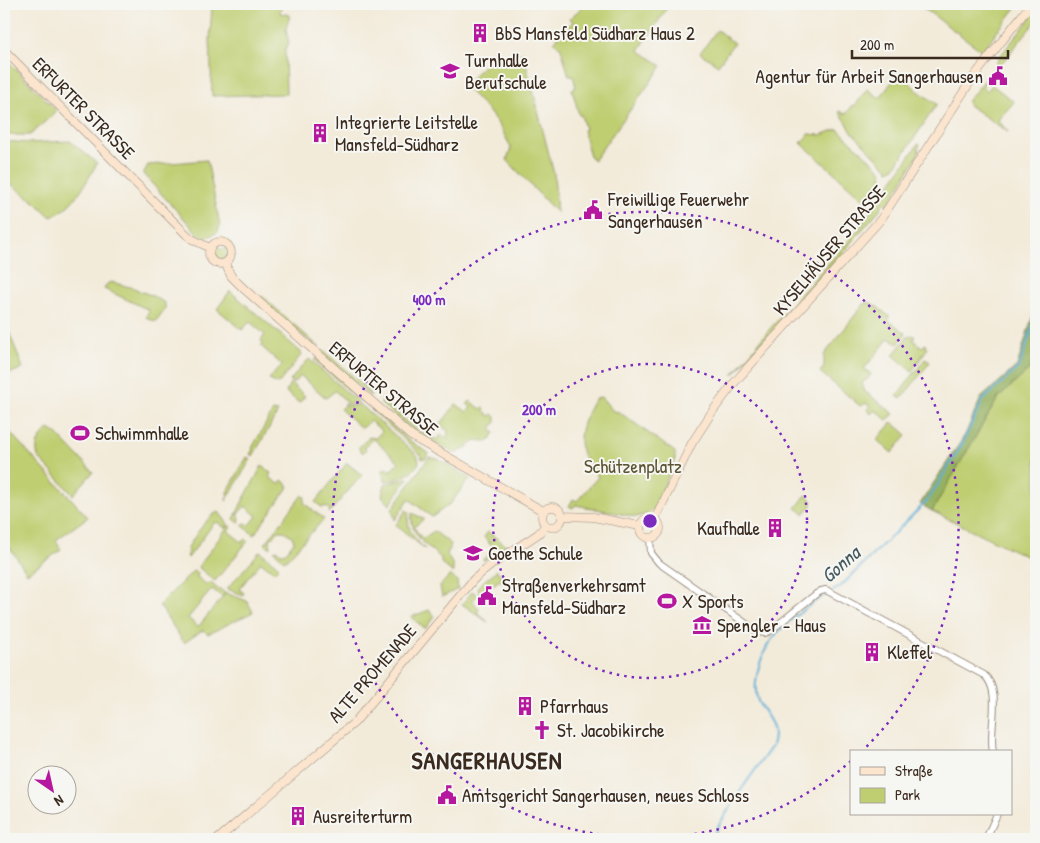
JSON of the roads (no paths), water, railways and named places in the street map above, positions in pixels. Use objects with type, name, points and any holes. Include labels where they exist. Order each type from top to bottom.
[{"type":"main road","name":"KYSELHÄUSER STRASSE","points":[[655,519],[691,444],[716,407],[734,383],[882,219],[965,90],[1031,4]]},
{"type":"main road","name":"ERFURTER STRASSE","points":[[4,50],[186,234],[210,248]]},
{"type":"main road","points":[[218,242],[227,244],[231,254],[225,263],[219,264],[212,261],[209,254],[210,248],[218,242]]},
{"type":"main road","name":"ERFURTER STRASSE","points":[[225,263],[231,276],[243,288],[411,436],[493,484],[543,510]]},
{"type":"main road","points":[[548,507],[555,507],[560,510],[562,516],[560,523],[551,527],[546,525],[542,518],[543,510],[548,507]]},
{"type":"main road","points":[[562,516],[593,516],[640,526]]},
{"type":"main road","points":[[645,519],[655,519],[659,523],[660,531],[655,537],[650,538],[643,536],[640,526],[645,519]]},
{"type":"main road","name":"ALTE PROMENADE","points":[[218,839],[355,722],[474,579],[494,563],[538,534],[546,525]]},
{"type":"street","points":[[650,538],[651,553],[659,563],[760,633],[770,631],[819,591],[824,590],[986,677],[991,684],[994,694],[991,737],[993,750]]},
{"type":"street","points":[[986,839],[996,816]]},
{"type":"waterway","name":"Gonna","points":[[833,591],[840,587],[928,500],[961,446],[983,400],[1019,367],[1036,316]]},
{"type":"waterway","name":"Gonna","points":[[713,839],[717,828],[741,790],[772,746],[774,738],[773,727],[758,701],[756,689],[758,670],[765,650],[783,627],[829,593]]},
{"type":"place","name":"BbS Mansfeld Südharz Haus 2","points":[[480,33]]},
{"type":"place","name":"Turnhalle Berufschule","points":[[450,71]]},
{"type":"place","name":"Agentur für Arbeit Sangerhausen","points":[[998,76]]},
{"type":"place","name":"Integrierte Leitstelle Mansfeld-Südharz","points":[[320,133]]},
{"type":"place","name":"Freiwillige Feuerwehr Sangerhausen","points":[[593,210]]},
{"type":"place","name":"Schwimmhalle","points":[[80,433]]},
{"type":"place","name":"Kaufhalle","points":[[775,528]]},
{"type":"place","name":"Goethe Schule","points":[[473,553]]},
{"type":"place","name":"Straßenverkehrsamt Mansfeld-Südharz","points":[[487,596]]},
{"type":"place","name":"X Sports","points":[[667,601]]},
{"type":"place","name":"Spengler - Haus","points":[[702,625]]},
{"type":"place","name":"Kleffel","points":[[872,652]]},
{"type":"place","name":"Pfarrhaus","points":[[525,706]]},
{"type":"place","name":"St. Jacobikirche","points":[[542,730]]},
{"type":"place","name":"Amtsgericht Sangerhausen, neues Schloss","points":[[447,795]]},
{"type":"place","name":"Ausreiterturm","points":[[298,816]]},
{"type":"district","name":"SANGERHAUSEN","points":[[487,760]]},
{"type":"park label","name":"Schützenplatz","points":[[633,466]]}]
